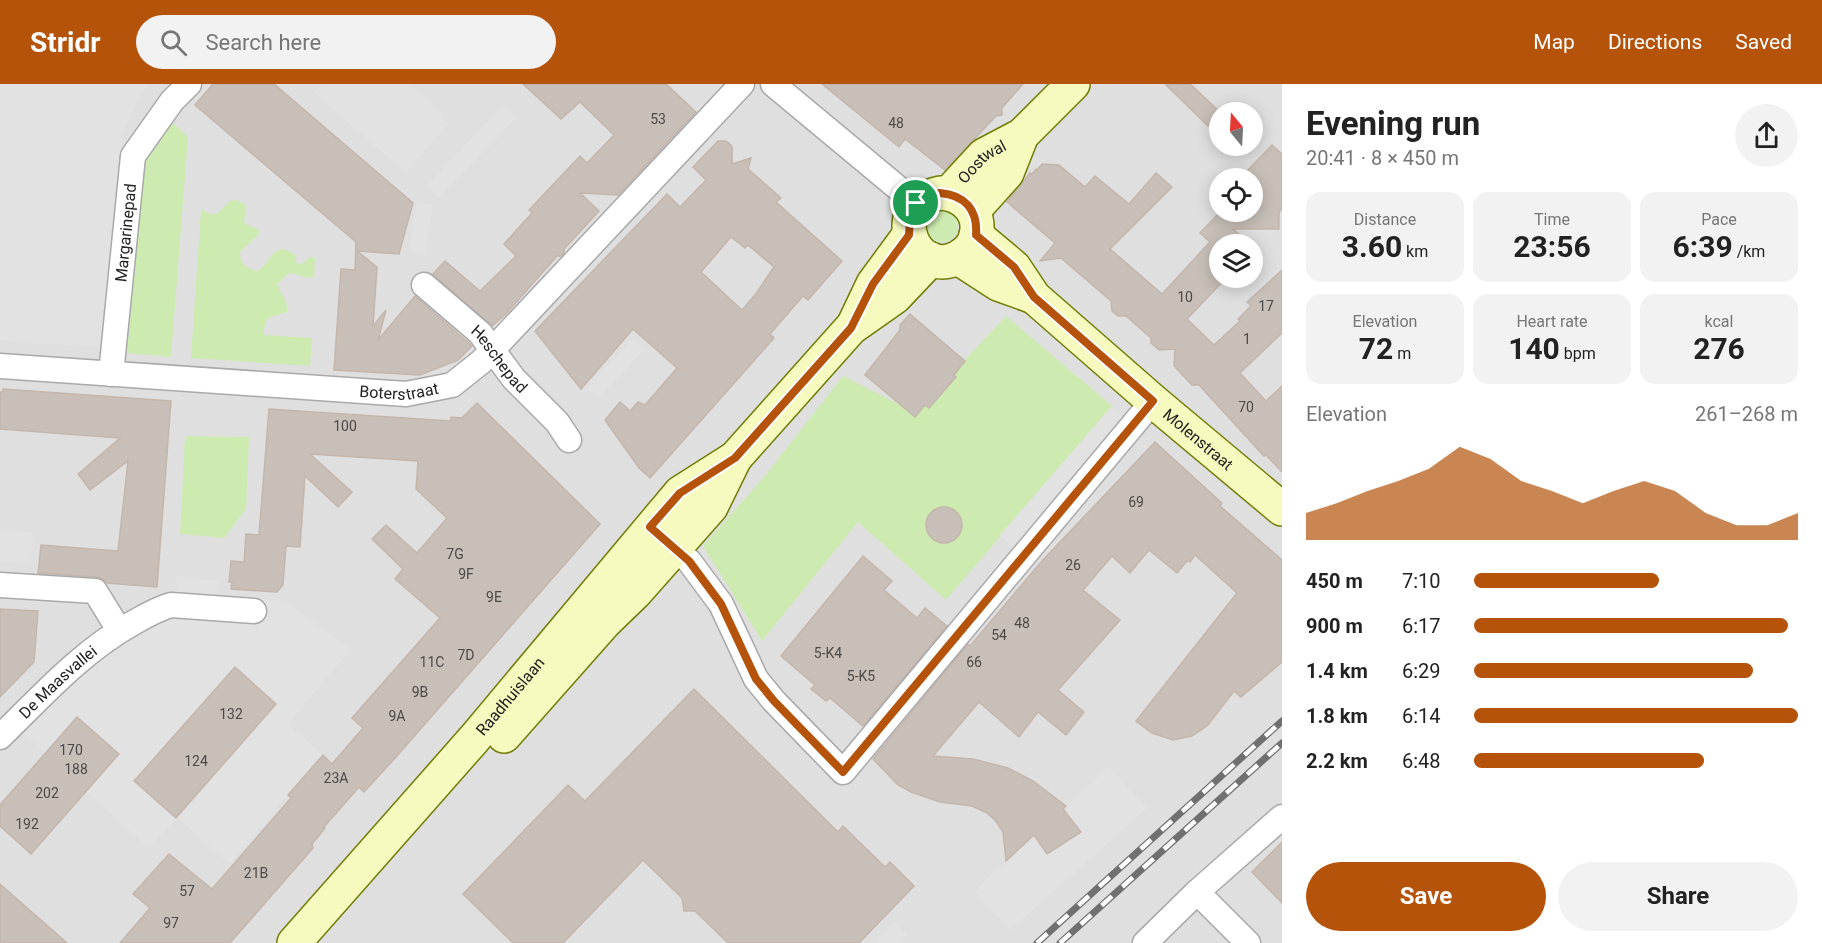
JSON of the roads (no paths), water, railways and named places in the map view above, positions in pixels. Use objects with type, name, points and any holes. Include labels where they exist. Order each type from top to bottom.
[{"type":"street","name":"Margarinepad","points":[[111,374],[133,156],[167,93],[189,84]]},
{"type":"street","name":"Boterstraat","points":[[0,366],[406,394],[452,385],[481,362],[742,84]]},
{"type":"street","points":[[773,84],[916,203]]},
{"type":"street","name":"Oostwal","points":[[957,231],[1007,173],[1022,135],[1073,84]]},
{"type":"street","points":[[909,235],[910,218],[916,203],[931,195],[957,231]]},
{"type":"street","name":"Molenstraat","points":[[909,235],[921,254],[957,231],[998,284],[1034,297],[1282,509]]},
{"type":"street","name":"Raadhuislaan","points":[[305,942],[604,623],[635,594],[711,507],[735,458],[851,328],[895,297],[957,231]]},
{"type":"street","name":"Raadhuislaan","points":[[851,328],[873,284],[909,235]]},
{"type":"street","name":"Heschepad","points":[[424,285],[480,333],[514,379],[557,422],[569,440]]},
{"type":"street","points":[[650,527],[689,561],[721,604],[756,679],[774,701],[843,772],[1153,401]]},
{"type":"street","name":"Raadhuislaan","points":[[305,942],[680,493],[735,458]]},
{"type":"street","points":[[0,585],[95,591],[119,630]]},
{"type":"street","name":"De Maasvallei","points":[[0,737],[80,659],[119,630],[159,608],[171,605],[254,611]]},
{"type":"street","points":[[1145,943],[1197,892],[1282,817]]},
{"type":"street","points":[[1197,892],[1248,943]]},
{"type":"railway","points":[[1037,943],[1282,721]]},
{"type":"railway","points":[[1060,943],[1282,743]]}]
